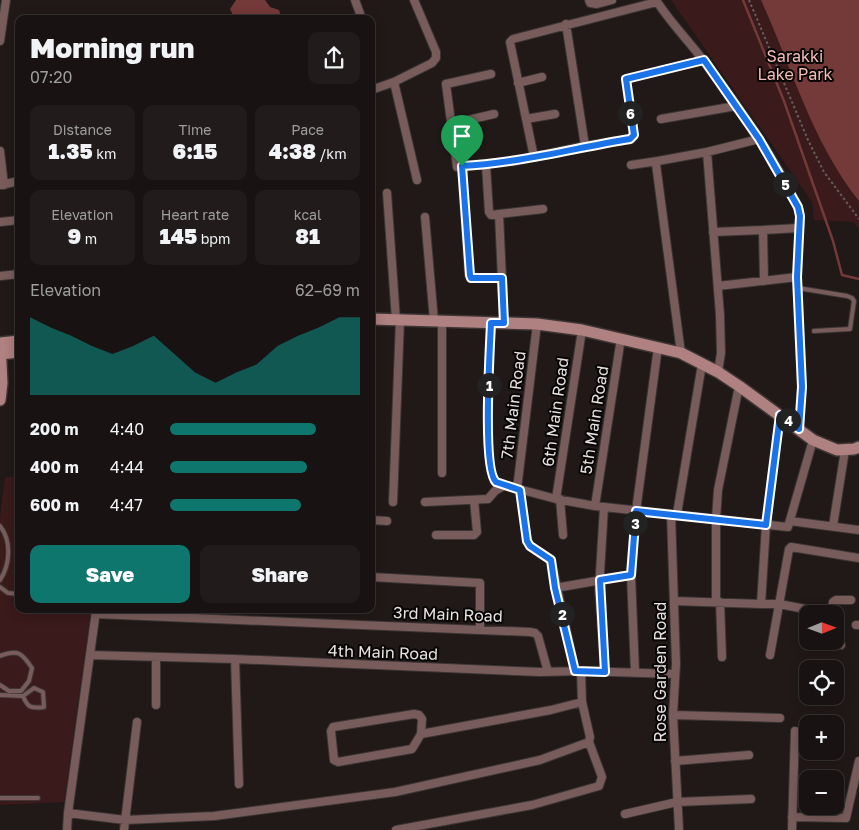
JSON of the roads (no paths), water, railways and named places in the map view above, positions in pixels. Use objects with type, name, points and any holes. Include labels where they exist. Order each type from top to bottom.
[{"type":"main road","points":[[375,319],[537,324],[582,330],[658,347],[680,353],[718,372],[813,440],[837,450],[859,447]]},
{"type":"main road","points":[[0,348],[15,342]]},
{"type":"main road","points":[[0,348],[15,351]]},
{"type":"main road","points":[[0,348],[0,400]]},
{"type":"street","points":[[0,41],[6,0]]},
{"type":"street","points":[[355,0],[361,15]]},
{"type":"street","points":[[375,89],[394,82],[436,58],[436,52],[414,0]]},
{"type":"street","points":[[589,0],[596,4],[612,0]]},
{"type":"street","points":[[534,157],[510,42],[514,38],[656,1],[704,60],[759,139],[798,207],[797,277],[802,387],[799,429]]},
{"type":"street","points":[[566,24],[585,146]]},
{"type":"street","points":[[491,74],[446,84],[457,167],[486,165],[534,157],[633,137],[625,80],[704,60]]},
{"type":"street","points":[[518,83],[542,77]]},
{"type":"street","points":[[394,82],[417,180]]},
{"type":"street","points":[[661,120],[736,106]]},
{"type":"street","points":[[451,124],[494,114]]},
{"type":"street","points":[[526,119],[555,114]]},
{"type":"street","points":[[631,165],[707,152],[759,139]]},
{"type":"street","points":[[0,151],[2,185],[15,182]]},
{"type":"street","points":[[707,152],[718,286],[721,353],[718,372]]},
{"type":"street","points":[[658,161],[656,169],[680,353]]},
{"type":"street","points":[[486,165],[489,212],[491,215],[543,209]]},
{"type":"street","points":[[462,166],[471,278],[502,278]]},
{"type":"street","points":[[386,193],[398,320],[393,502]]},
{"type":"street","points":[[499,214],[504,323]]},
{"type":"street","points":[[426,217],[438,322],[442,473]]},
{"type":"street","points":[[0,222],[15,220]]},
{"type":"street","points":[[713,232],[799,228]]},
{"type":"street","points":[[763,230],[764,281]]},
{"type":"street","points":[[0,276],[15,274]]},
{"type":"street","points":[[718,286],[797,277]]},
{"type":"street","points":[[491,323],[488,444],[493,480],[496,482],[558,499],[600,507],[788,527],[813,440]]},
{"type":"street","name":"7th Main Road","points":[[396,830],[532,805],[599,786],[602,777],[589,742],[590,738],[582,702],[578,671],[555,588],[551,560],[530,546],[527,541],[519,489],[537,324]]},
{"type":"street","name":"6th Main Road","points":[[563,535],[558,499],[582,330]]},
{"type":"street","name":"5th Main Road","points":[[605,672],[600,580],[600,507],[621,338]]},
{"type":"street","points":[[635,672],[631,575],[636,511],[658,347]]},
{"type":"street","name":"Rose Garden Road","points":[[679,830],[673,715],[676,664],[674,514],[702,364]]},
{"type":"street","points":[[722,657],[718,602],[716,519],[718,490],[739,386]]},
{"type":"street","points":[[761,604],[766,525],[780,415]]},
{"type":"street","points":[[833,526],[845,450]]},
{"type":"street","points":[[426,502],[488,499],[495,491],[505,485]]},
{"type":"street","points":[[436,535],[474,535],[477,532],[474,500]]},
{"type":"street","points":[[375,520],[387,521]]},
{"type":"street","points":[[790,521],[859,530]]},
{"type":"street","points":[[770,655],[791,547],[859,558]]},
{"type":"street","points":[[555,588],[631,575]]},
{"type":"street","points":[[375,577],[480,583],[480,629]]},
{"type":"street","points":[[674,601],[779,604],[831,614],[833,602],[836,600],[851,600]]},
{"type":"street","points":[[67,830],[96,613]]},
{"type":"street","name":"3rd Main Road","points":[[139,613],[530,632],[538,636],[548,672]]},
{"type":"street","name":"4th Main Road","points":[[90,655],[548,672],[674,674]]},
{"type":"street","points":[[156,657],[156,705]]},
{"type":"street","points":[[235,660],[239,784]]},
{"type":"street","points":[[421,734],[422,719],[419,715],[414,714],[334,727],[331,731],[334,760],[338,762],[412,749],[421,734],[551,710],[582,702]]},
{"type":"street","points":[[673,715],[780,718]]},
{"type":"street","points":[[124,830],[137,722]]},
{"type":"street","points":[[792,830],[795,731]]},
{"type":"street","points":[[68,812],[125,820],[214,816],[395,792],[533,762],[589,742]]},
{"type":"street","points":[[795,744],[799,745]]},
{"type":"street","points":[[675,762],[749,755]]},
{"type":"street","points":[[792,817],[846,818],[859,761]]},
{"type":"street","points":[[625,814],[677,802],[751,799]]},
{"type":"lane","points":[[798,288],[848,296],[854,301],[850,329],[814,331]]},
{"type":"lane","points":[[0,526],[4,531],[8,546],[6,570],[0,580]]},
{"type":"lane","points":[[0,587],[8,593],[15,594]]},
{"type":"lane","points":[[0,656],[13,652],[24,656],[32,668],[29,682],[21,691],[0,695]]},
{"type":"lane","points":[[0,685],[9,693],[23,696],[34,688],[43,692],[44,707],[33,708],[26,704],[23,696]]},
{"type":"lane","points":[[0,798],[38,798]]},
{"type":"waterway","points":[[743,0],[784,101],[833,241],[842,275],[859,279]]},
{"type":"park label","name":"Sarakki Lake Park","points":[[795,65]]}]
